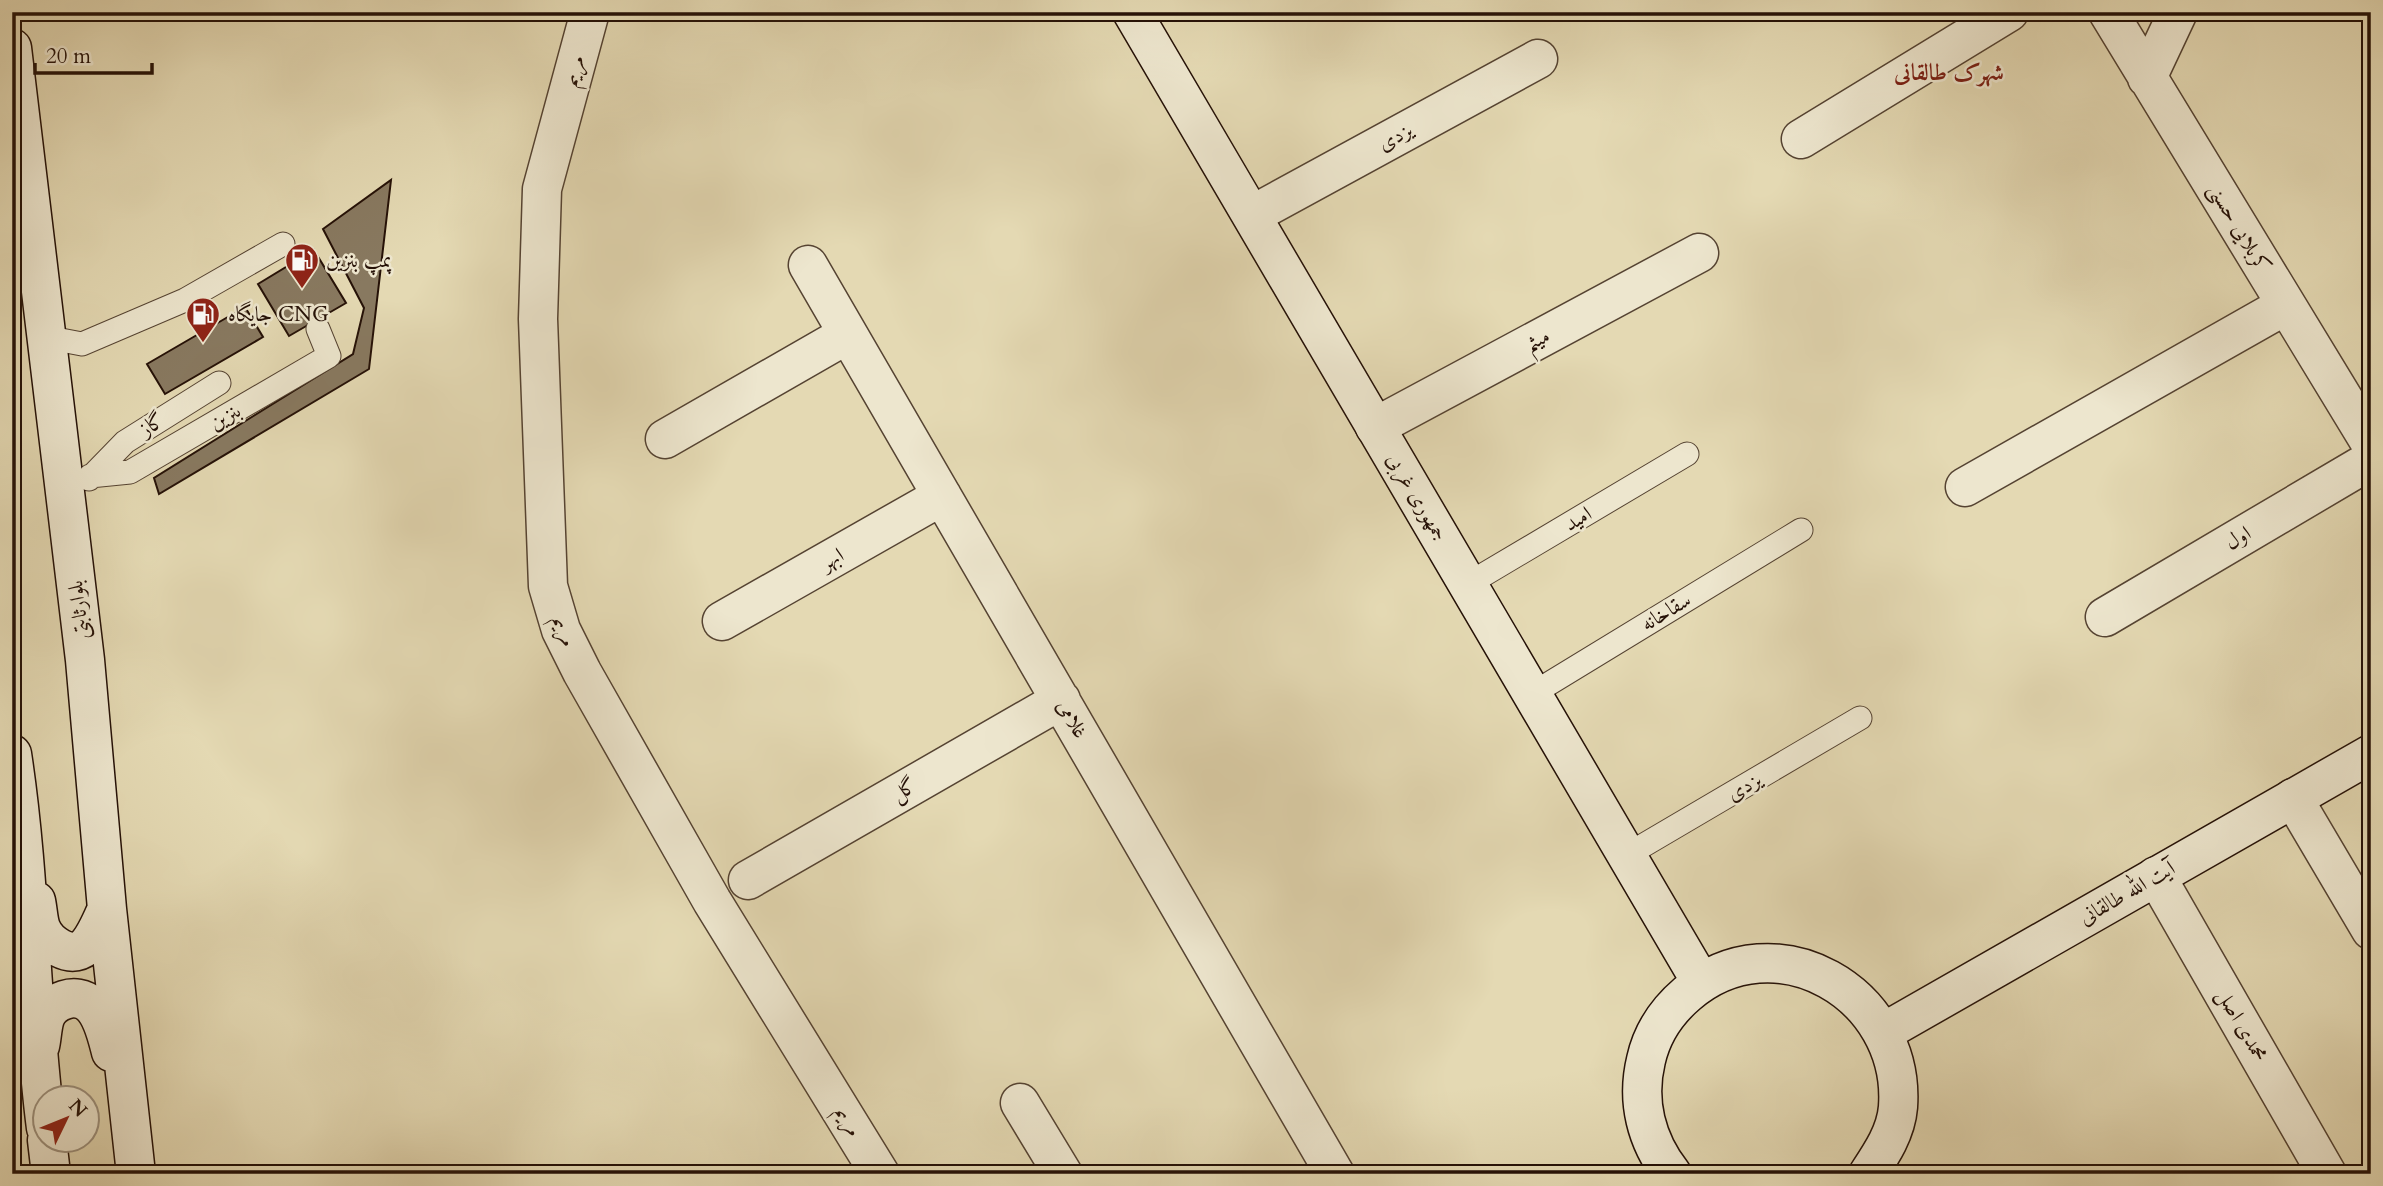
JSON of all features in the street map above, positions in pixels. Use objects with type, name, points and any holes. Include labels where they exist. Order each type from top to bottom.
[{"type":"street","name":"مریم","points":[[590,12],[542,189],[538,319],[548,586],[561,629],[582,672],[712,901],[880,1174]]},
{"type":"street","name":"جمهوری غربی","points":[[1132,12],[1701,982]]},
{"type":"street","points":[[1801,139],[2009,12]]},
{"type":"street","name":"کربلایی حسنی","points":[[2108,12],[2371,444]]},
{"type":"street","points":[[2147,78],[2178,12]]},
{"type":"street","name":"بلوارثابتی","points":[[12,48],[85,660],[107,909],[134,1156]]},
{"type":"street","name":"یزدی","points":[[1252,215],[1538,60]]},
{"type":"street","name":"میثم","points":[[1376,427],[1699,253]]},
{"type":"street","name":"غلامی","points":[[808,265],[1335,1174]]},
{"type":"street","points":[[1965,487],[2286,306]]},
{"type":"street","points":[[666,439],[848,334]]},
{"type":"street","name":"اول","points":[[2105,617],[2371,460]]},
{"type":"street","name":"ابهر","points":[[722,621],[942,496]]},
{"type":"street","name":"گل","points":[[748,880],[1061,700]]},
{"type":"street","points":[[12,754],[41,930],[58,948],[78,951],[85,947],[94,934],[107,909]]},
{"type":"street","name":"آیت الله طالقانی","points":[[1884,1032],[2371,754]]},
{"type":"street","points":[[2293,798],[2371,930]]},
{"type":"street","points":[[20,803],[40,1084]]},
{"type":"street","name":"محمدی اصل","points":[[2156,876],[2327,1174]]},
{"type":"street","points":[[1654,1168],[1644,1121],[1641,1080],[1650,1042],[1671,1008],[1701,982],[1740,965],[1782,963],[1823,974],[1858,998],[1884,1032],[1896,1069],[1898,1108],[1887,1146],[1868,1174]]},
{"type":"street","points":[[37,1066],[45,1018],[52,1007],[62,1000],[74,998],[91,1005],[103,1023],[134,1156]]},
{"type":"street","points":[[1020,1103],[1063,1174]]},
{"type":"street","points":[[49,1154],[51,1174]]},
{"type":"lane","points":[[45,337],[82,344],[188,308],[283,244]]},
{"type":"lane","name":"بنزین","points":[[90,476],[130,472],[329,356],[318,329]]},
{"type":"lane","name":"گاز","points":[[90,476],[125,442],[219,383]]},
{"type":"lane","name":"امید","points":[[1468,584],[1687,454]]},
{"type":"lane","points":[[69,524],[90,476]]},
{"type":"lane","name":"سقاخانه","points":[[1532,694],[1801,530]]},
{"type":"lane","name":"یزدی","points":[[1627,855],[1860,719]]},
{"type":"building","points":[[391,180],[369,369],[159,494],[154,478],[353,354],[364,308],[323,229]]},
{"type":"building","points":[[314,250],[346,303],[289,336],[258,284]]},
{"type":"building","points":[[245,307],[263,337],[165,394],[147,364]]},
{"type":"place","name":"پمپ بنزین","points":[[302,290]]},
{"type":"place","name":"جایگاه CNG","points":[[203,344]]},
{"type":"district","name":"شهرک طالقانی","points":[[1949,72]]}]
